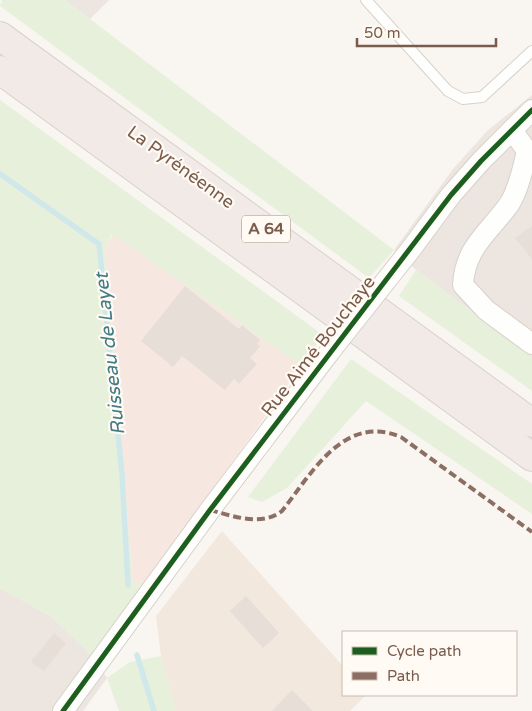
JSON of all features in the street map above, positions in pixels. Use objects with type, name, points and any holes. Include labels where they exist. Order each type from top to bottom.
[{"type":"highway","name":"La Pyrénéenne","points":[[0,36],[532,423]]},
{"type":"highway","name":"La Pyrénéenne","points":[[0,70],[532,457]]},
{"type":"street","name":"Rue Aimé Bouchaye","points":[[63,711],[210,510],[450,196],[481,160],[532,110]]},
{"type":"street","points":[[512,130],[527,151],[522,172],[511,202],[473,248],[464,270],[462,285],[486,310],[532,344]]},
{"type":"lane","points":[[366,0],[448,91],[463,99],[482,97],[532,51]]},
{"type":"shaded area","points":[[65,0],[109,0],[90,19]]},
{"type":"shaded area","points":[[532,95],[532,356],[416,270],[394,250],[453,169],[487,131]]},
{"type":"shaded area","points":[[113,234],[302,366],[145,582],[133,585],[105,247]]},
{"type":"shaded area","points":[[222,531],[342,665],[342,696],[365,696],[350,711],[175,711],[161,656],[156,616]]},
{"type":"shaded area","points":[[0,588],[52,617],[92,656],[107,678],[83,711],[0,711]]},
{"type":"green space","points":[[2,0],[65,0],[394,250],[369,278],[0,6]]},
{"type":"green space","points":[[0,100],[323,335],[302,366],[112,234],[105,247],[133,584],[145,582],[92,656],[52,617],[0,588]]},
{"type":"green space","points":[[416,270],[532,356],[532,391],[399,296]]},
{"type":"green space","points":[[351,359],[532,484],[532,514],[366,401],[287,488],[262,502],[248,497]]},
{"type":"green space","points":[[161,656],[175,711],[119,711],[107,678],[130,662]]},
{"type":"building","points":[[532,226],[532,259],[515,238]]},
{"type":"building","points":[[185,286],[239,329],[242,325],[260,340],[257,344],[260,346],[250,358],[257,364],[239,384],[234,379],[225,390],[182,356],[173,367],[141,341]]},
{"type":"building","points":[[246,596],[279,633],[263,648],[230,611]]},
{"type":"building","points":[[54,633],[66,643],[44,671],[31,662]]},
{"type":"building","points":[[292,690],[313,711],[272,711]]},
{"type":"waterway","name":"Ruisseau de Layet","points":[[0,174],[99,244],[122,474],[128,585]]},
{"type":"waterway","name":"Ruisseau de Layet","points":[[137,655],[154,711]]},
{"type":"marked path","points":[[210,510],[247,519],[274,516],[282,511],[305,480],[331,451],[346,440],[363,433],[381,432],[401,437],[532,532]]},
{"type":"cycle path","points":[[63,711],[210,510],[451,195],[481,161],[532,110]]}]
